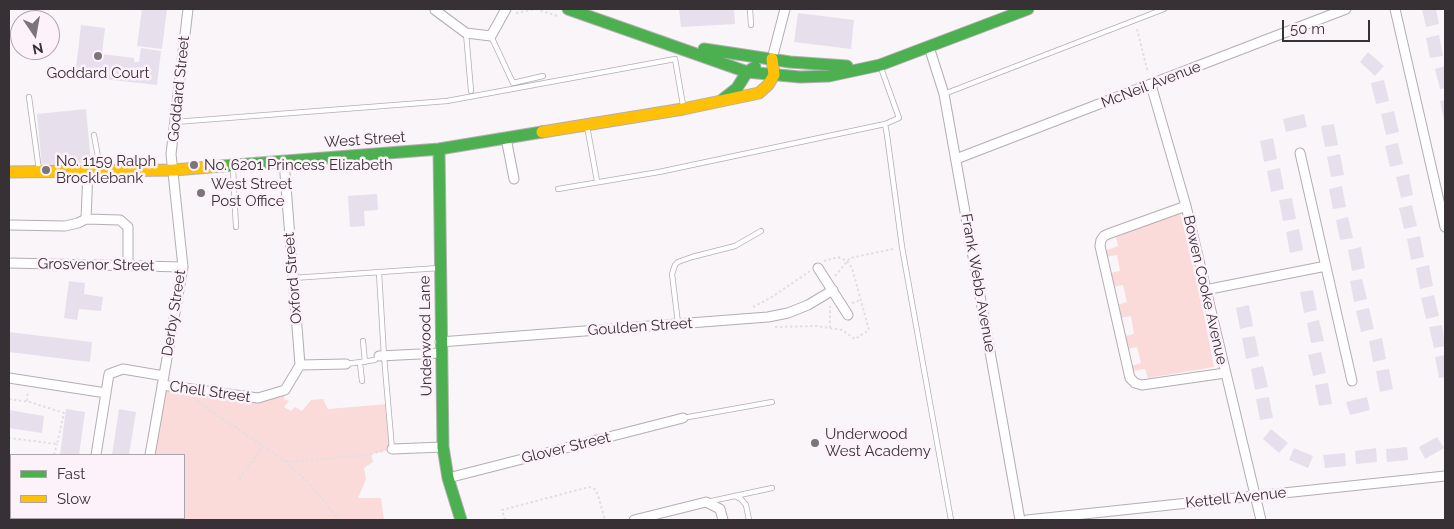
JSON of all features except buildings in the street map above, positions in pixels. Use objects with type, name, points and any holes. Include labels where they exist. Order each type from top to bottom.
[{"type":"main road","points":[[568,9],[747,72],[800,77],[829,76],[880,65],[1028,9]]},
{"type":"main road","points":[[673,45],[829,66],[868,67]]},
{"type":"main road","points":[[772,59],[774,75]]},
{"type":"main road","name":"West Street","points":[[719,102],[737,88],[747,72],[772,59]]},
{"type":"main road","name":"West Street","points":[[9,172],[174,170],[439,149],[683,109],[760,93],[768,86],[774,75]]},
{"type":"main road","name":"Underwood Lane","points":[[439,149],[443,447],[448,478],[461,520]]},
{"type":"street","name":"Goddard Street","points":[[174,170],[172,154],[188,9]]},
{"type":"street","points":[[435,10],[466,33],[491,36],[506,9]]},
{"type":"street","points":[[772,59],[785,9]]},
{"type":"street","name":"McNeil Avenue","points":[[956,160],[1346,9]]},
{"type":"street","points":[[1395,9],[1445,226]]},
{"type":"street","name":"Frank Webb Avenue","points":[[929,46],[944,94],[1020,520]]},
{"type":"street","name":"Bowen Cooke Avenue","points":[[1151,85],[1186,206],[1262,520]]},
{"type":"street","points":[[506,138],[514,179]]},
{"type":"street","points":[[1300,153],[1352,381]]},
{"type":"street","name":"Oxford Street","points":[[284,161],[300,365]]},
{"type":"street","points":[[86,219],[88,170]]},
{"type":"street","name":"Derby Street","points":[[150,454],[183,267],[174,170]]},
{"type":"street","name":"Bowen Cooke Avenue","points":[[1186,206],[1108,234],[1101,240],[1100,246],[1130,378],[1135,383],[1142,385],[1225,373]]},
{"type":"street","points":[[9,225],[65,226],[86,219],[120,220],[128,227],[128,265]]},
{"type":"street","name":"Grosvenor Street","points":[[9,263],[183,267]]},
{"type":"street","points":[[1205,290],[1326,266]]},
{"type":"street","points":[[816,268],[833,290],[848,315]]},
{"type":"street","name":"Goulden Street","points":[[380,358],[441,347],[768,317],[788,313],[808,305],[833,290]]},
{"type":"street","points":[[300,365],[346,364]]},
{"type":"street","name":"Chell Street","points":[[106,393],[109,374],[123,368],[163,380],[258,398],[285,390],[300,365]]},
{"type":"street","points":[[9,378],[106,393],[96,454]]},
{"type":"street","name":"Glover Street","points":[[448,478],[683,418]]},
{"type":"street","points":[[392,449],[443,447]]},
{"type":"street","name":"Kettell Avenue","points":[[1027,520],[1445,476]]},
{"type":"street","points":[[634,520],[706,502],[720,509],[724,520]]},
{"type":"lane","points":[[750,9],[751,25]]},
{"type":"lane","points":[[944,94],[1164,9]]},
{"type":"lane","points":[[466,33],[471,91]]},
{"type":"lane","points":[[491,36],[513,82],[543,76]]},
{"type":"lane","points":[[175,122],[447,101],[675,59],[683,109]]},
{"type":"lane","points":[[558,188],[659,172],[885,124],[899,118],[880,65]]},
{"type":"lane","points":[[29,98],[39,171]]},
{"type":"lane","points":[[586,124],[597,182]]},
{"type":"lane","points":[[885,124],[888,134],[902,247],[951,520]]},
{"type":"lane","points":[[94,135],[100,170]]},
{"type":"lane","points":[[233,165],[236,227]]},
{"type":"lane","points":[[678,325],[672,274],[675,265],[692,257],[735,246],[761,230]]},
{"type":"lane","points":[[293,278],[440,268]]},
{"type":"lane","points":[[379,273],[380,358],[392,449]]},
{"type":"lane","points":[[362,381],[363,341]]},
{"type":"lane","points":[[346,364],[380,358]]},
{"type":"lane","points":[[683,418],[772,402]]},
{"type":"lane","points":[[706,502],[772,488]]},
{"type":"lane","points":[[736,496],[746,505],[748,520]]},
{"type":"path","points":[[1134,20],[1151,85]]},
{"type":"path","points":[[830,328],[829,307],[833,290],[847,261],[850,258],[902,247]]},
{"type":"path","points":[[748,309],[772,297],[826,260],[838,257],[847,261]]},
{"type":"path","points":[[190,398],[198,401],[286,462],[306,480],[340,520]]},
{"type":"path","points":[[9,399],[30,402],[64,413],[54,454]]},
{"type":"path","points":[[9,438],[57,444]]},
{"type":"path","points":[[239,479],[263,446]]},
{"type":"path","points":[[286,462],[367,455],[392,449]]},
{"type":"path","points":[[9,482],[10,478]]},
{"type":"path","points":[[505,520],[502,510],[589,487],[595,489],[598,495],[605,520]]},
{"type":"shaded area","points":[[1180,212],[1200,295],[1214,367],[1148,378],[1145,369],[1132,371],[1131,366],[1141,363],[1137,347],[1127,349],[1125,336],[1134,334],[1131,316],[1120,318],[1117,305],[1127,302],[1123,285],[1113,287],[1110,273],[1120,271],[1117,255],[1106,257],[1105,251],[1118,246],[1116,237]]},
{"type":"shaded area","points":[[162,385],[258,398],[285,390],[284,399],[289,401],[284,407],[291,411],[295,407],[302,411],[311,400],[323,399],[328,409],[388,404],[392,449],[371,454],[373,462],[364,468],[366,479],[358,498],[381,498],[384,520],[140,520],[185,519],[185,454],[150,454]]},
{"type":"traffic: fast","points":[[568,9],[747,72],[800,77],[829,76],[880,65],[1028,9]]},
{"type":"traffic: fast","points":[[704,49],[790,62],[847,66]]},
{"type":"traffic: fast","points":[[723,99],[737,88],[747,72],[755,67]]},
{"type":"traffic: fast","points":[[222,166],[439,149],[542,132]]},
{"type":"traffic: fast","points":[[439,149],[443,447],[448,478],[461,520]]},
{"type":"traffic: slow","points":[[542,132],[683,109],[759,93],[768,85],[774,75],[772,59]]},
{"type":"traffic: slow","points":[[9,172],[174,170],[222,166]]},
{"type":"place","name":"Goddard Court","points":[[98,56]]},
{"type":"place","name":"No. 6201 Princess Elizabeth","points":[[194,165]]},
{"type":"place","name":"No. 1159 Ralph Brocklebank","points":[[46,170]]},
{"type":"place","name":"West Street Post Office","points":[[201,193]]},
{"type":"place","name":"Underwood West Academy","points":[[815,443]]}]
